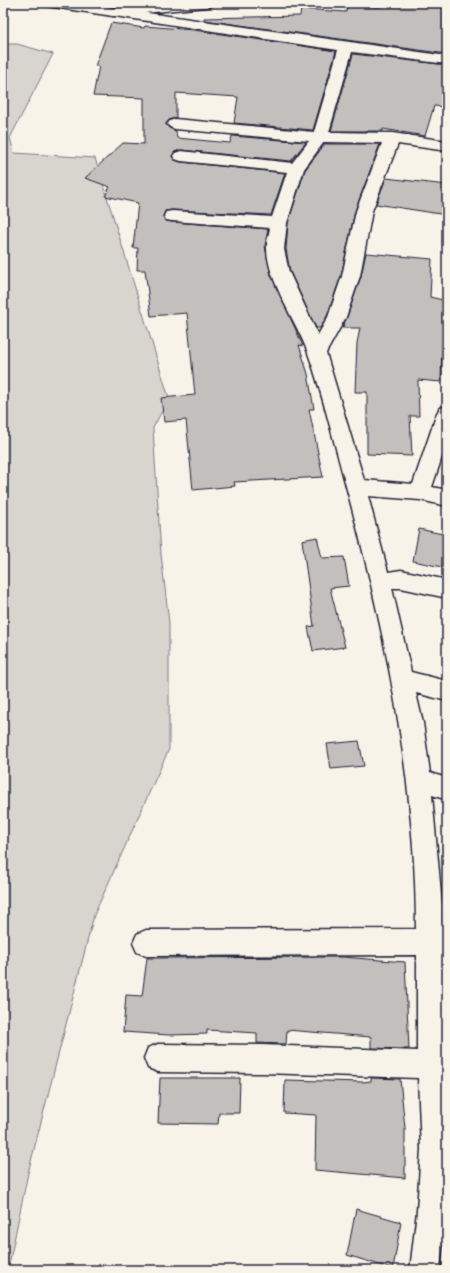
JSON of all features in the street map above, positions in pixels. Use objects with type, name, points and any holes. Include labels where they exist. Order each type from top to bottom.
[{"type":"street","points":[[53,3],[447,60]]},
{"type":"street","points":[[113,12],[206,3]]},
{"type":"street","points":[[346,46],[320,137],[296,168],[279,224],[275,249],[280,272],[317,353],[356,487],[380,581],[403,680],[438,908],[428,942],[439,1067],[435,1149],[439,1213],[426,1270]]},
{"type":"street","points":[[175,124],[320,137],[392,138],[447,146]]},
{"type":"street","points":[[317,353],[337,317],[351,276],[364,211],[392,138]]},
{"type":"street","points":[[181,156],[296,168]]},
{"type":"street","points":[[172,216],[279,224]]},
{"type":"street","points":[[420,492],[446,420]]},
{"type":"street","points":[[356,487],[420,492],[447,498]]},
{"type":"street","points":[[380,581],[401,579],[447,589]]},
{"type":"street","points":[[403,680],[447,691]]},
{"type":"street","points":[[419,780],[447,789]]},
{"type":"street","points":[[146,943],[428,942]]},
{"type":"street","points":[[158,1058],[262,1059],[439,1067]]},
{"type":"shaded area","points":[[3,44],[17,44],[53,54],[10,138],[14,153],[95,158],[169,398],[153,428],[161,554],[169,623],[169,749],[94,915],[28,1173],[8,1270],[3,1270]]},
{"type":"building","points":[[385,3],[447,3],[447,54],[204,20],[204,18],[300,16],[301,9],[346,12],[347,5],[380,7],[381,5],[384,6]]},
{"type":"building","points":[[111,23],[144,28],[145,26],[194,30],[336,51],[313,130],[234,123],[238,97],[176,93],[176,118],[169,120],[166,124],[169,128],[176,131],[177,138],[230,143],[232,136],[306,142],[291,161],[181,150],[175,152],[172,157],[181,162],[285,173],[271,215],[172,210],[165,211],[163,217],[166,221],[172,222],[268,229],[265,246],[271,275],[303,346],[299,345],[308,374],[314,409],[309,409],[323,477],[234,482],[235,486],[193,490],[186,420],[164,422],[161,398],[195,395],[187,313],[151,316],[145,270],[137,270],[138,248],[133,248],[138,203],[105,196],[110,187],[85,178],[123,143],[144,144],[144,98],[93,96],[99,66],[95,66]]},
{"type":"building","points":[[353,54],[447,65],[447,107],[434,106],[425,136],[383,129],[383,131],[331,131]]},
{"type":"building","points":[[325,144],[380,144],[355,211],[341,276],[327,316],[320,328],[316,328],[290,272],[286,249],[288,223],[305,170]]},
{"type":"building","points":[[386,178],[447,185],[447,215],[376,204]]},
{"type":"building","points":[[366,253],[432,259],[430,297],[447,301],[447,326],[443,325],[441,382],[418,380],[419,416],[410,416],[412,456],[367,454],[367,392],[355,392],[357,343],[360,328],[342,328],[361,276]]},
{"type":"building","points":[[419,529],[447,535],[447,568],[413,561]]},
{"type":"building","points":[[317,537],[322,558],[344,557],[349,586],[330,588],[345,647],[313,651],[308,627],[314,626],[302,540]]},
{"type":"building","points":[[359,741],[364,766],[331,769],[327,744]]},
{"type":"building","points":[[343,957],[405,962],[409,1049],[371,1048],[371,1037],[287,1030],[286,1044],[257,1043],[257,1033],[207,1030],[207,1034],[169,1035],[123,1032],[126,995],[142,996],[147,958]]},
{"type":"building","points":[[160,1078],[240,1078],[239,1113],[219,1113],[218,1124],[158,1123]]},
{"type":"building","points":[[371,1078],[400,1079],[405,1128],[405,1178],[315,1170],[316,1115],[284,1113],[285,1080],[363,1082],[371,1081]]},
{"type":"building","points":[[356,1209],[401,1222],[393,1269],[347,1255]]}]
